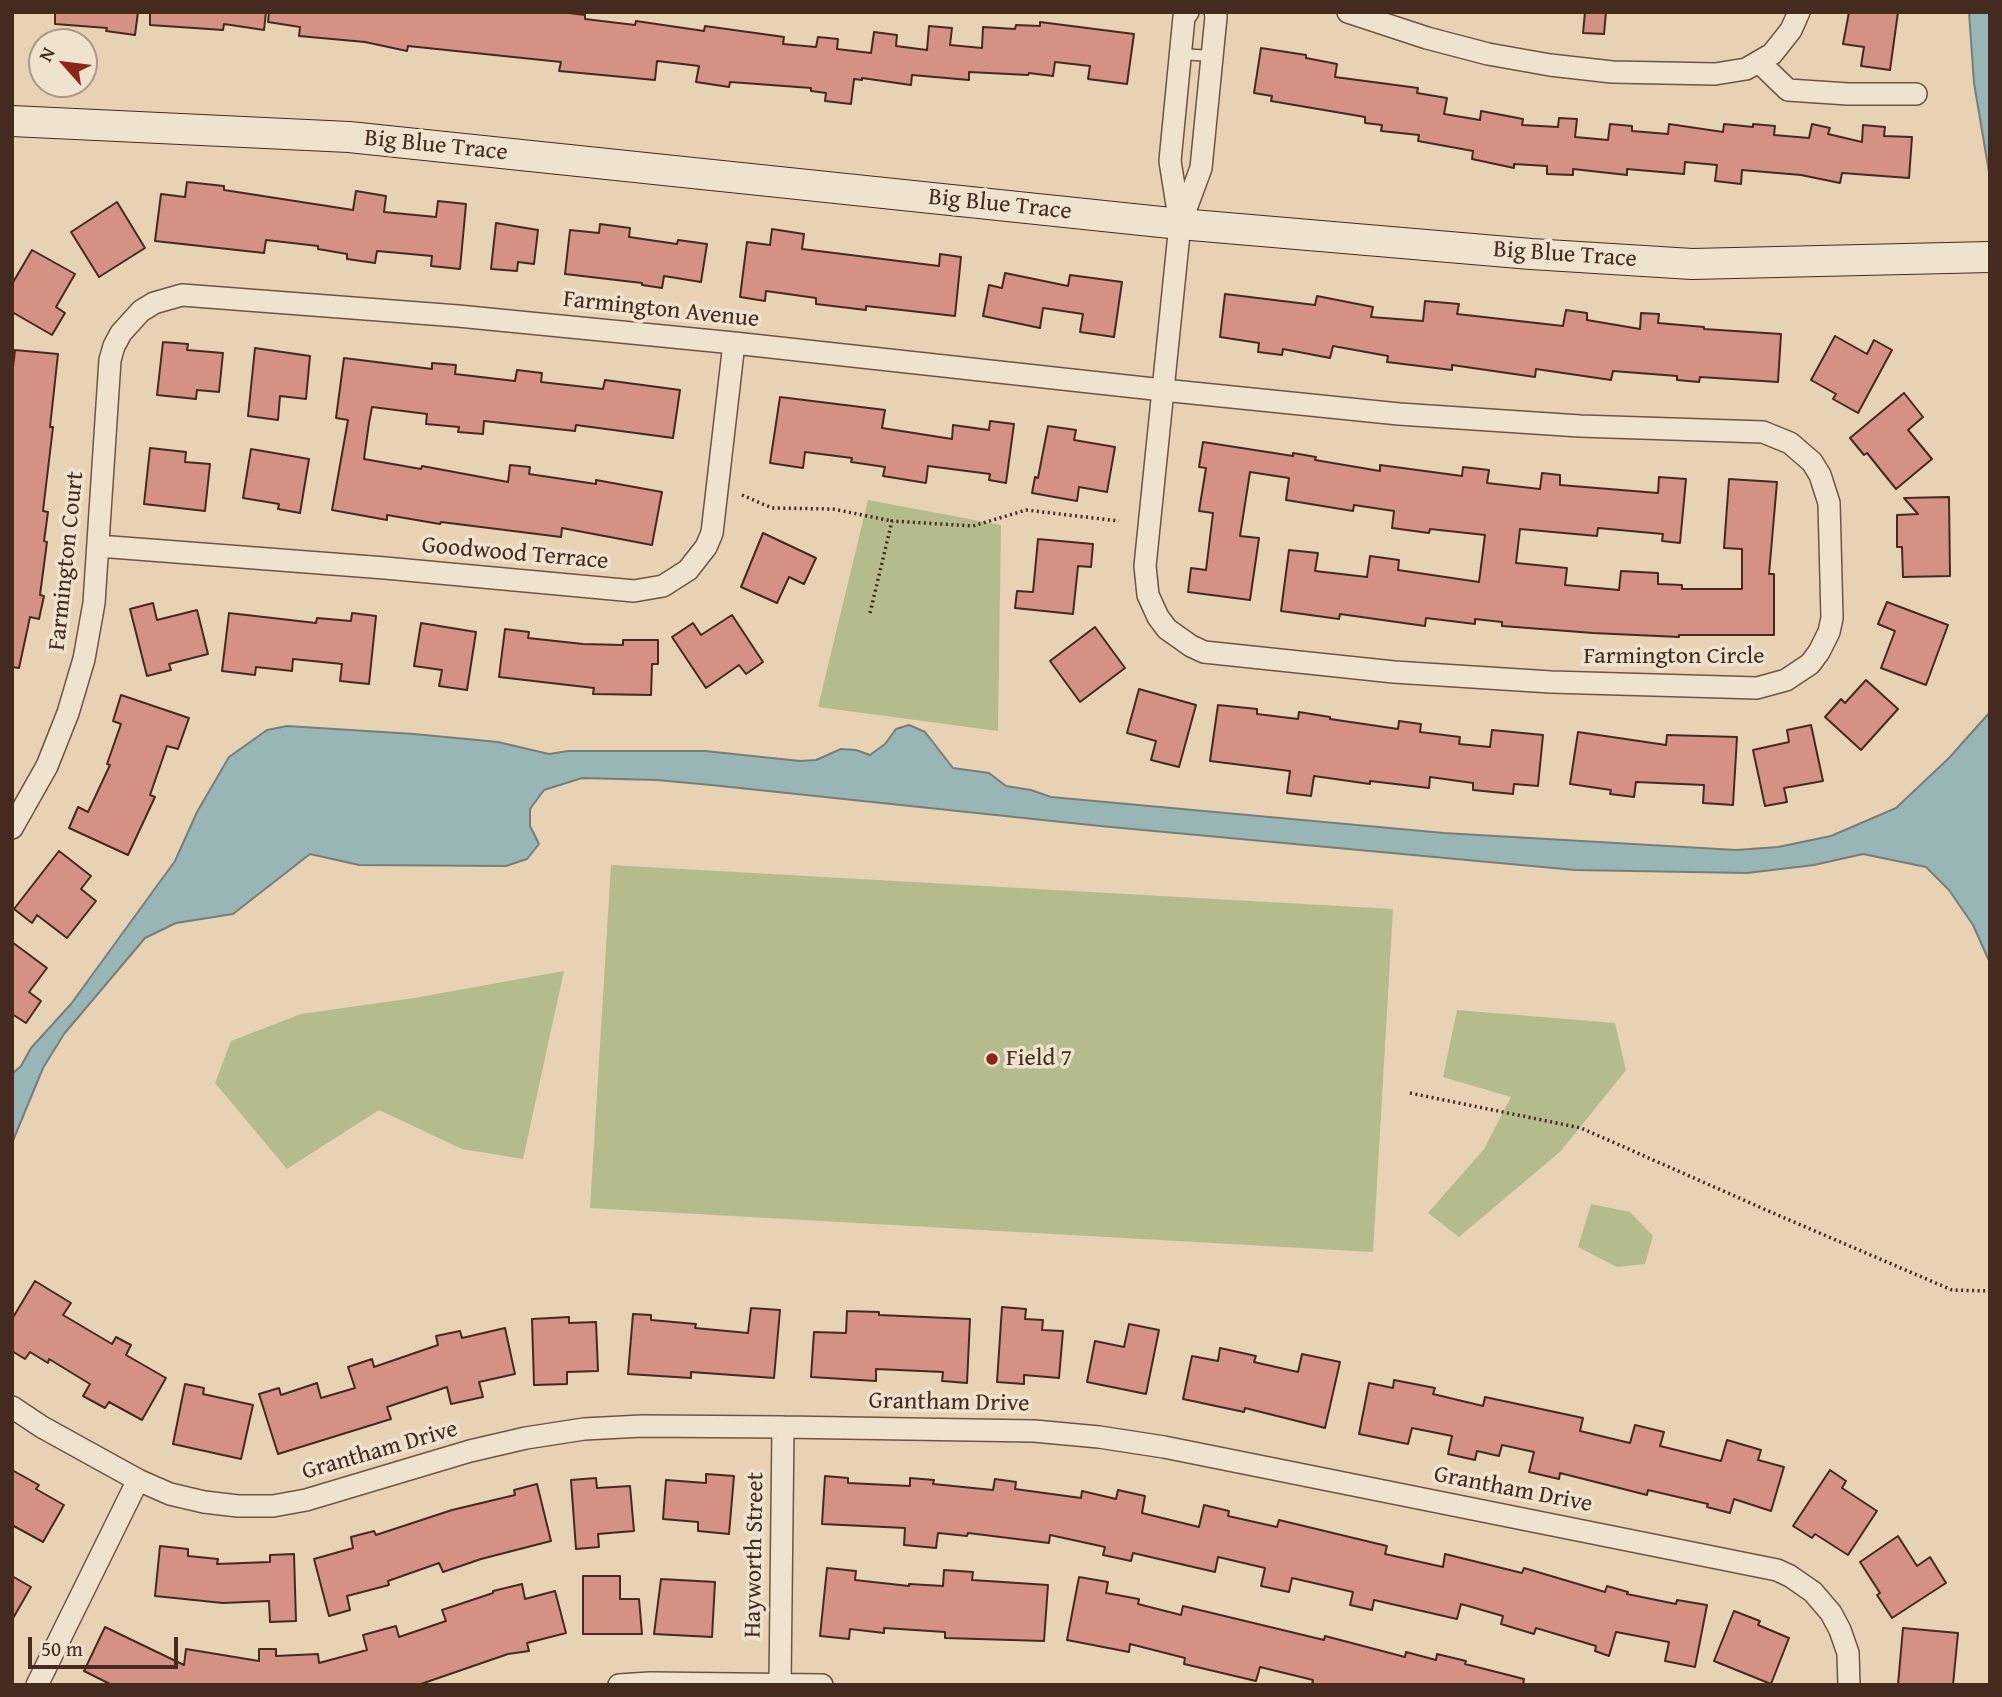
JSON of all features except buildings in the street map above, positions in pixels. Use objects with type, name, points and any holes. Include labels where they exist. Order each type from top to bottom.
[{"type":"street","points":[[1180,224],[1170,161],[1184,17],[1188,12]]},
{"type":"street","points":[[1180,224],[1201,168],[1215,12]]},
{"type":"street","points":[[1348,12],[1427,38],[1488,54],[1550,65],[1612,72],[1715,74],[1731,73],[1759,62],[1783,43],[1799,12]]},
{"type":"street","points":[[1759,62],[1788,90],[1916,94]]},
{"type":"street","name":"Big Blue Trace","points":[[12,121],[349,137],[1180,224],[1531,254],[1692,264],[1990,257]]},
{"type":"street","name":"Farmington Circle","points":[[1163,390],[1399,414],[1580,426],[1763,432],[1777,436],[1790,443],[1812,462],[1826,488],[1834,602],[1829,632],[1819,652],[1798,673],[1772,685],[1757,688],[1485,678],[1204,652],[1191,646],[1167,629],[1158,617],[1148,595],[1145,580],[1163,390],[1180,224]]},
{"type":"street","name":"Farmington Avenue","points":[[154,303],[182,295],[197,295],[458,316],[1163,390]]},
{"type":"street","name":"Farmington Court","points":[[12,828],[47,766],[68,713],[84,659],[94,603],[110,360],[114,346],[126,327],[141,311],[154,303]]},
{"type":"street","name":"Goodwood Terrace","points":[[98,546],[634,591],[663,586],[688,570],[706,547],[712,533],[734,343]]},
{"type":"street","name":"Grantham Drive","points":[[12,1407],[42,1427],[138,1480],[170,1494],[238,1506],[273,1506],[324,1496],[470,1451],[526,1438],[584,1429],[642,1426],[783,1427],[1034,1431],[1099,1437],[1188,1452],[1761,1566],[1790,1576],[1823,1602],[1840,1630],[1849,1676]]},
{"type":"street","name":"Hayworth Street","points":[[780,1684],[783,1427]]},
{"type":"street","points":[[37,1685],[138,1480]]},
{"type":"street","points":[[619,1685],[822,1685]]},
{"type":"lane","points":[[1180,54],[1212,56]]},
{"type":"path","points":[[742,495],[772,508],[833,509],[892,521],[973,526],[1026,510],[1119,522]]},
{"type":"path","points":[[870,613],[892,521]]},
{"type":"path","points":[[1410,1093],[1581,1128],[1952,1290],[1990,1291]]},
{"type":"green space","points":[[868,500],[1001,525],[998,731],[818,707]]},
{"type":"green space","name":"Field 7","points":[[611,865],[1393,909],[1373,1252],[590,1208]]},
{"type":"green space","points":[[564,971],[523,1159],[462,1149],[379,1110],[287,1169],[215,1083],[231,1041],[301,1014],[414,998]]},
{"type":"green space","points":[[1457,1010],[1615,1023],[1626,1070],[1561,1151],[1459,1237],[1428,1213],[1484,1149],[1511,1097],[1443,1077]]},
{"type":"green space","points":[[1591,1204],[1630,1212],[1653,1236],[1645,1264],[1617,1267],[1578,1247]]},
{"type":"water","points":[[1969,12],[1990,12],[1990,178],[1974,83]]},
{"type":"water","points":[[1990,712],[1990,963],[1973,925],[1949,890],[1926,867],[1863,854],[1814,865],[1747,873],[1575,870],[1100,826],[711,785],[582,778],[544,790],[530,809],[530,826],[539,844],[527,859],[506,866],[359,865],[310,854],[233,914],[176,923],[145,938],[64,1034],[43,1068],[12,1143],[12,1074],[21,1066],[31,1048],[71,1004],[175,861],[197,812],[229,757],[267,730],[287,726],[414,734],[498,742],[549,754],[568,751],[705,751],[800,761],[816,760],[841,749],[870,755],[885,744],[896,729],[909,725],[925,732],[953,768],[989,773],[1006,786],[1051,797],[1444,833],[1736,850],[1778,847],[1831,836],[1896,808],[1949,758]]},
{"type":"place","name":"Field 7","points":[[992,1059]]}]
